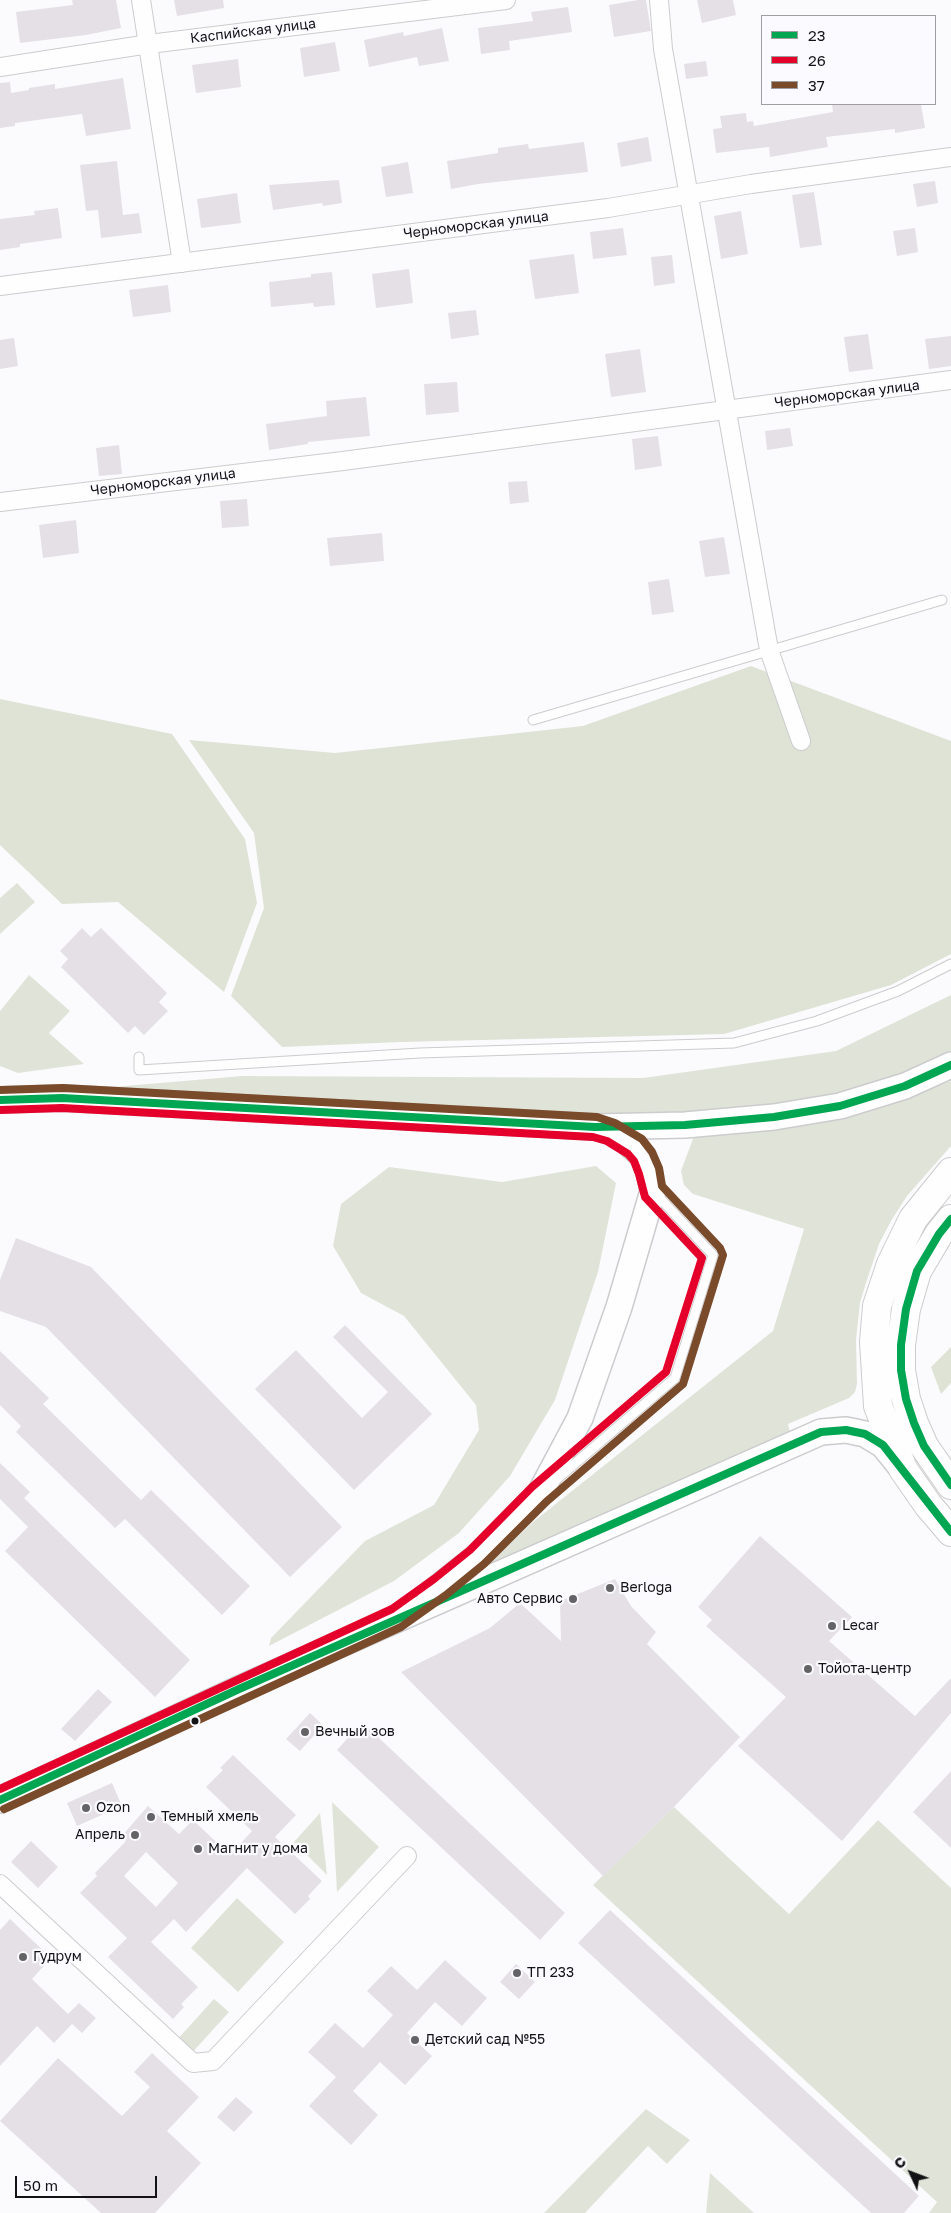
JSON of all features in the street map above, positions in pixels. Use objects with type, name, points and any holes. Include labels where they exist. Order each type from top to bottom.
[{"type":"main road","points":[[0,1100],[62,1098],[595,1127],[694,1125],[774,1117],[840,1106],[905,1086],[951,1065]]},
{"type":"main road","points":[[397,1618],[477,1557],[539,1495],[580,1418],[619,1307],[653,1190],[646,1163],[635,1146],[611,1132],[595,1127]]},
{"type":"main road","points":[[903,1469],[878,1406],[874,1342],[877,1306],[891,1264],[913,1219],[951,1172]]},
{"type":"main road","points":[[951,1219],[939,1234],[917,1271],[906,1309],[901,1345],[901,1370],[906,1399],[914,1423],[924,1446],[951,1486]]},
{"type":"main road","points":[[0,1800],[397,1618],[821,1432],[846,1430],[865,1434],[883,1445],[951,1532]]},
{"type":"street","points":[[141,0],[182,263]]},
{"type":"street","name":"Каспийская улица","points":[[0,67],[149,44],[506,0]]},
{"type":"street","points":[[659,0],[663,49],[690,194],[725,410],[769,650],[801,741]]},
{"type":"street","name":"Черноморская улица","points":[[0,286],[608,208],[690,194],[951,157]]},
{"type":"street","name":"Черноморская улица","points":[[0,502],[343,460],[951,380]]},
{"type":"street","points":[[0,1884],[193,2063],[213,2061],[407,1856]]},
{"type":"lane","points":[[533,720],[942,600]]},
{"type":"lane","points":[[139,1057],[139,1070],[420,1053],[734,1043],[817,1021],[898,991],[951,964]]},
{"type":"lane","points":[[539,1495],[675,1378],[713,1255],[653,1190]]},
{"type":"shaded area","points":[[751,666],[951,741],[951,954],[891,985],[724,1034],[282,1047],[231,996],[264,908],[254,833],[189,740],[335,753],[583,726]]},
{"type":"shaded area","points":[[0,699],[172,734],[245,839],[257,903],[224,992],[118,902],[62,904],[0,845]]},
{"type":"shaded area","points":[[17,883],[35,902],[0,934],[0,898]]},
{"type":"shaded area","points":[[29,975],[70,1011],[49,1033],[84,1064],[18,1073],[0,1066],[0,1011]]},
{"type":"shaded area","points":[[951,995],[951,1060],[853,1096],[631,1120],[90,1089],[242,1076],[643,1078],[836,1051]]},
{"type":"shaded area","points":[[951,1081],[951,1146],[907,1196],[891,1221],[879,1244],[865,1286],[860,1303],[856,1340],[857,1384],[855,1392],[849,1398],[788,1424],[790,1433],[487,1566],[533,1522],[773,1331],[804,1229],[693,1194],[684,1185],[681,1171],[694,1136],[775,1129],[870,1110]]},
{"type":"shaded area","points":[[596,1166],[616,1183],[598,1272],[555,1400],[510,1476],[459,1533],[394,1581],[269,1646],[271,1638],[365,1541],[434,1505],[479,1430],[476,1405],[404,1316],[361,1293],[333,1246],[341,1204],[389,1167],[502,1182]]},
{"type":"shaded area","points":[[951,1347],[951,1383],[941,1394],[931,1367]]},
{"type":"shaded area","points":[[332,1802],[379,1847],[337,1892]]},
{"type":"shaded area","points":[[674,1807],[789,1914],[878,1820],[951,1888],[951,2213],[929,2213],[937,2202],[593,1885]]},
{"type":"shaded area","points":[[320,1813],[327,1875],[294,1842]]},
{"type":"shaded area","points":[[237,1898],[284,1942],[238,1992],[191,1948]]},
{"type":"shaded area","points":[[214,1999],[229,2012],[190,2055],[175,2042]]},
{"type":"shaded area","points":[[646,2109],[690,2140],[667,2164],[648,2146],[585,2213],[544,2213]]},
{"type":"shaded area","points":[[710,2173],[754,2213],[706,2213]]},
{"type":"building","points":[[72,0],[116,0],[121,28],[86,35],[20,43],[16,12],[73,5]]},
{"type":"building","points":[[174,0],[223,0],[224,8],[177,16]]},
{"type":"building","points":[[646,0],[651,31],[614,37],[609,5]]},
{"type":"building","points":[[697,0],[733,0],[736,15],[702,23]]},
{"type":"building","points":[[568,7],[572,32],[509,41],[510,50],[481,54],[478,28],[533,21],[531,12]]},
{"type":"building","points":[[442,28],[449,61],[419,66],[417,57],[369,67],[364,40],[403,32],[404,36]]},
{"type":"building","points":[[335,42],[340,71],[304,77],[300,48]]},
{"type":"building","points":[[238,59],[241,87],[196,93],[192,65]]},
{"type":"building","points":[[706,61],[708,76],[686,79],[684,64]]},
{"type":"building","points":[[123,78],[131,129],[86,136],[82,114],[15,123],[15,126],[0,128],[0,83],[10,82],[11,93],[55,84],[55,89]]},
{"type":"building","points":[[832,105],[921,105],[925,128],[895,133],[895,129],[826,137],[828,147],[770,157],[769,147],[716,153],[713,129],[722,128],[720,116],[746,113],[747,122],[753,121],[754,126],[833,112]]},
{"type":"building","points":[[648,137],[652,161],[621,167],[617,143]]},
{"type":"building","points":[[584,142],[588,172],[478,184],[451,189],[447,161],[498,153],[498,148],[528,144],[529,149]]},
{"type":"building","points":[[117,161],[123,215],[139,213],[142,233],[101,238],[98,210],[86,211],[80,165]]},
{"type":"building","points":[[408,162],[413,193],[386,197],[381,167]]},
{"type":"building","points":[[339,180],[342,203],[323,206],[322,203],[273,210],[269,185]]},
{"type":"building","points":[[935,181],[938,203],[917,207],[913,184]]},
{"type":"building","points":[[814,192],[822,245],[800,248],[792,195]]},
{"type":"building","points":[[237,193],[241,223],[201,228],[197,199]]},
{"type":"building","points":[[58,208],[62,238],[20,244],[20,247],[0,250],[0,219],[35,215],[34,211]]},
{"type":"building","points":[[741,211],[748,254],[721,259],[714,216]]},
{"type":"building","points":[[623,228],[627,255],[593,259],[590,232]]},
{"type":"building","points":[[915,228],[918,252],[897,256],[893,231]]},
{"type":"building","points":[[574,254],[579,293],[535,299],[529,260]]},
{"type":"building","points":[[672,255],[675,283],[654,286],[651,257]]},
{"type":"building","points":[[409,269],[413,303],[376,308],[372,274]]},
{"type":"building","points":[[332,272],[335,305],[314,307],[313,303],[271,307],[269,282],[311,277],[311,274]]},
{"type":"building","points":[[168,285],[171,312],[133,317],[129,290]]},
{"type":"building","points":[[476,310],[479,335],[451,339],[448,313]]},
{"type":"building","points":[[868,334],[873,369],[849,372],[844,337]]},
{"type":"building","points":[[951,336],[951,366],[929,369],[925,339]]},
{"type":"building","points":[[14,338],[18,366],[0,369],[0,340]]},
{"type":"building","points":[[640,349],[646,392],[611,397],[605,354]]},
{"type":"building","points":[[457,382],[459,412],[426,415],[424,384]]},
{"type":"building","points":[[366,397],[370,436],[308,442],[308,444],[269,450],[266,424],[327,416],[326,401]]},
{"type":"building","points":[[790,428],[793,446],[767,450],[765,431]]},
{"type":"building","points":[[658,436],[662,466],[635,470],[632,439]]},
{"type":"building","points":[[119,445],[122,474],[99,476],[96,448]]},
{"type":"building","points":[[527,481],[529,502],[510,504],[508,482]]},
{"type":"building","points":[[247,499],[249,526],[222,528],[220,501]]},
{"type":"building","points":[[76,520],[79,553],[43,558],[39,525]]},
{"type":"building","points":[[382,533],[384,561],[330,566],[327,538]]},
{"type":"building","points":[[724,537],[730,574],[705,577],[699,541]]},
{"type":"building","points":[[669,579],[674,612],[652,615],[648,582]]},
{"type":"building","points":[[82,928],[91,937],[101,928],[167,993],[159,1002],[168,1011],[144,1035],[135,1026],[128,1033],[61,967],[68,959],[60,951]]},
{"type":"building","points":[[16,1238],[91,1267],[342,1527],[290,1577],[46,1327],[0,1311],[0,1280]]},
{"type":"building","points":[[345,1325],[432,1414],[354,1490],[255,1389],[296,1350],[362,1418],[388,1392],[333,1337]]},
{"type":"building","points":[[0,1351],[49,1398],[43,1404],[141,1500],[151,1490],[250,1586],[222,1615],[125,1519],[115,1528],[16,1432],[21,1426],[0,1405]]},
{"type":"building","points":[[0,1463],[30,1492],[24,1498],[190,1660],[155,1697],[5,1551],[28,1527],[0,1499]]},
{"type":"building","name":"Тойота-центр","points":[[760,1536],[852,1617],[829,1641],[915,1716],[951,1678],[951,1713],[842,1841],[738,1746],[786,1697],[706,1626],[712,1620],[698,1607]]},
{"type":"building","points":[[615,1579],[631,1606],[656,1632],[647,1644],[740,1737],[674,1807],[603,1876],[401,1672],[490,1628],[520,1603],[561,1641],[560,1601]]},
{"type":"building","points":[[98,1689],[112,1702],[75,1741],[61,1729]]},
{"type":"building","name":"Вечный зов","points":[[310,1713],[323,1725],[300,1751],[286,1739]]},
{"type":"building","points":[[362,1722],[565,1913],[540,1940],[337,1750]]},
{"type":"building","points":[[233,1755],[296,1815],[275,1837],[322,1881],[308,1896],[310,1899],[295,1914],[247,1868],[186,1932],[174,1919],[151,1942],[198,1987],[181,2004],[184,2007],[173,2019],[108,1957],[127,1938],[80,1893],[97,1876],[95,1873],[126,1841],[121,1837],[148,1806],[179,1834],[193,1820],[230,1855],[252,1831],[206,1787],[223,1770],[220,1768]],"holes":[[[146,1852],[178,1883],[156,1907],[124,1876]]]},
{"type":"building","points":[[951,1771],[951,1848],[913,1812]]},
{"type":"building","points":[[112,1783],[122,1806],[77,1826],[67,1803]]},
{"type":"building","points":[[31,1841],[58,1867],[38,1888],[11,1862]]},
{"type":"building","points":[[610,1910],[919,2196],[904,2213],[871,2213],[578,1943]]},
{"type":"building","points":[[10,1919],[51,1958],[32,1979],[68,2014],[79,2003],[96,2018],[82,2033],[72,2024],[54,2043],[37,2026],[0,2066],[0,1930]]},
{"type":"building","points":[[445,1960],[487,1998],[462,2026],[435,2002],[407,2033],[432,2056],[405,2085],[380,2062],[353,2091],[378,2115],[351,2145],[309,2106],[336,2077],[308,2052],[335,2023],[363,2048],[393,2015],[367,1991],[391,1966],[417,1990]]},
{"type":"building","name":"ТП 233","points":[[516,1964],[535,1982],[519,1999],[500,1982]]},
{"type":"building","points":[[152,2053],[199,2097],[167,2131],[201,2163],[155,2213],[101,2213],[0,2121],[58,2058],[122,2116],[150,2087],[134,2072]]},
{"type":"building","points":[[236,2097],[253,2112],[234,2132],[217,2117]]},
{"type":"transit line","name":"23","points":[[0,1100],[62,1098],[595,1127],[685,1125],[774,1117],[840,1106],[905,1086],[951,1065]]},
{"type":"transit line","name":"37","points":[[0,1090],[63,1088],[597,1117],[615,1123],[642,1139],[652,1152],[659,1168],[662,1186],[720,1248],[723,1255],[683,1384],[546,1502],[484,1564],[446,1595],[401,1627],[4,1809]]},
{"type":"transit line","name":"26","points":[[0,1110],[62,1108],[593,1137],[607,1141],[628,1154],[634,1161],[645,1197],[702,1258],[666,1372],[532,1487],[470,1550],[434,1579],[392,1609],[0,1789]]},
{"type":"transit line","name":"23","points":[[951,1219],[939,1234],[917,1271],[906,1309],[901,1345],[901,1370],[906,1399],[914,1423],[924,1446],[951,1485]]},
{"type":"transit line","name":"23","points":[[0,1800],[239,1689],[821,1432],[846,1430],[865,1434],[883,1445],[951,1532]]},
{"type":"place","name":"Berloga","points":[[610,1588]]},
{"type":"place","name":"Авто Сервис","points":[[573,1599]]},
{"type":"place","name":"Lecar","points":[[832,1626]]},
{"type":"place","name":"Тойота-центр","points":[[808,1669]]},
{"type":"place","name":"Вечный зов","points":[[305,1732]]},
{"type":"place","name":"Ozon","points":[[86,1808]]},
{"type":"place","name":"Темный хмель","points":[[151,1817]]},
{"type":"place","name":"Апрель","points":[[135,1835]]},
{"type":"place","name":"Магнит у дома","points":[[198,1849]]},
{"type":"place","name":"Гудрум","points":[[23,1957]]},
{"type":"place","name":"ТП 233","points":[[517,1973]]},
{"type":"place","name":"Детский сад №55","points":[[415,2040]]}]
